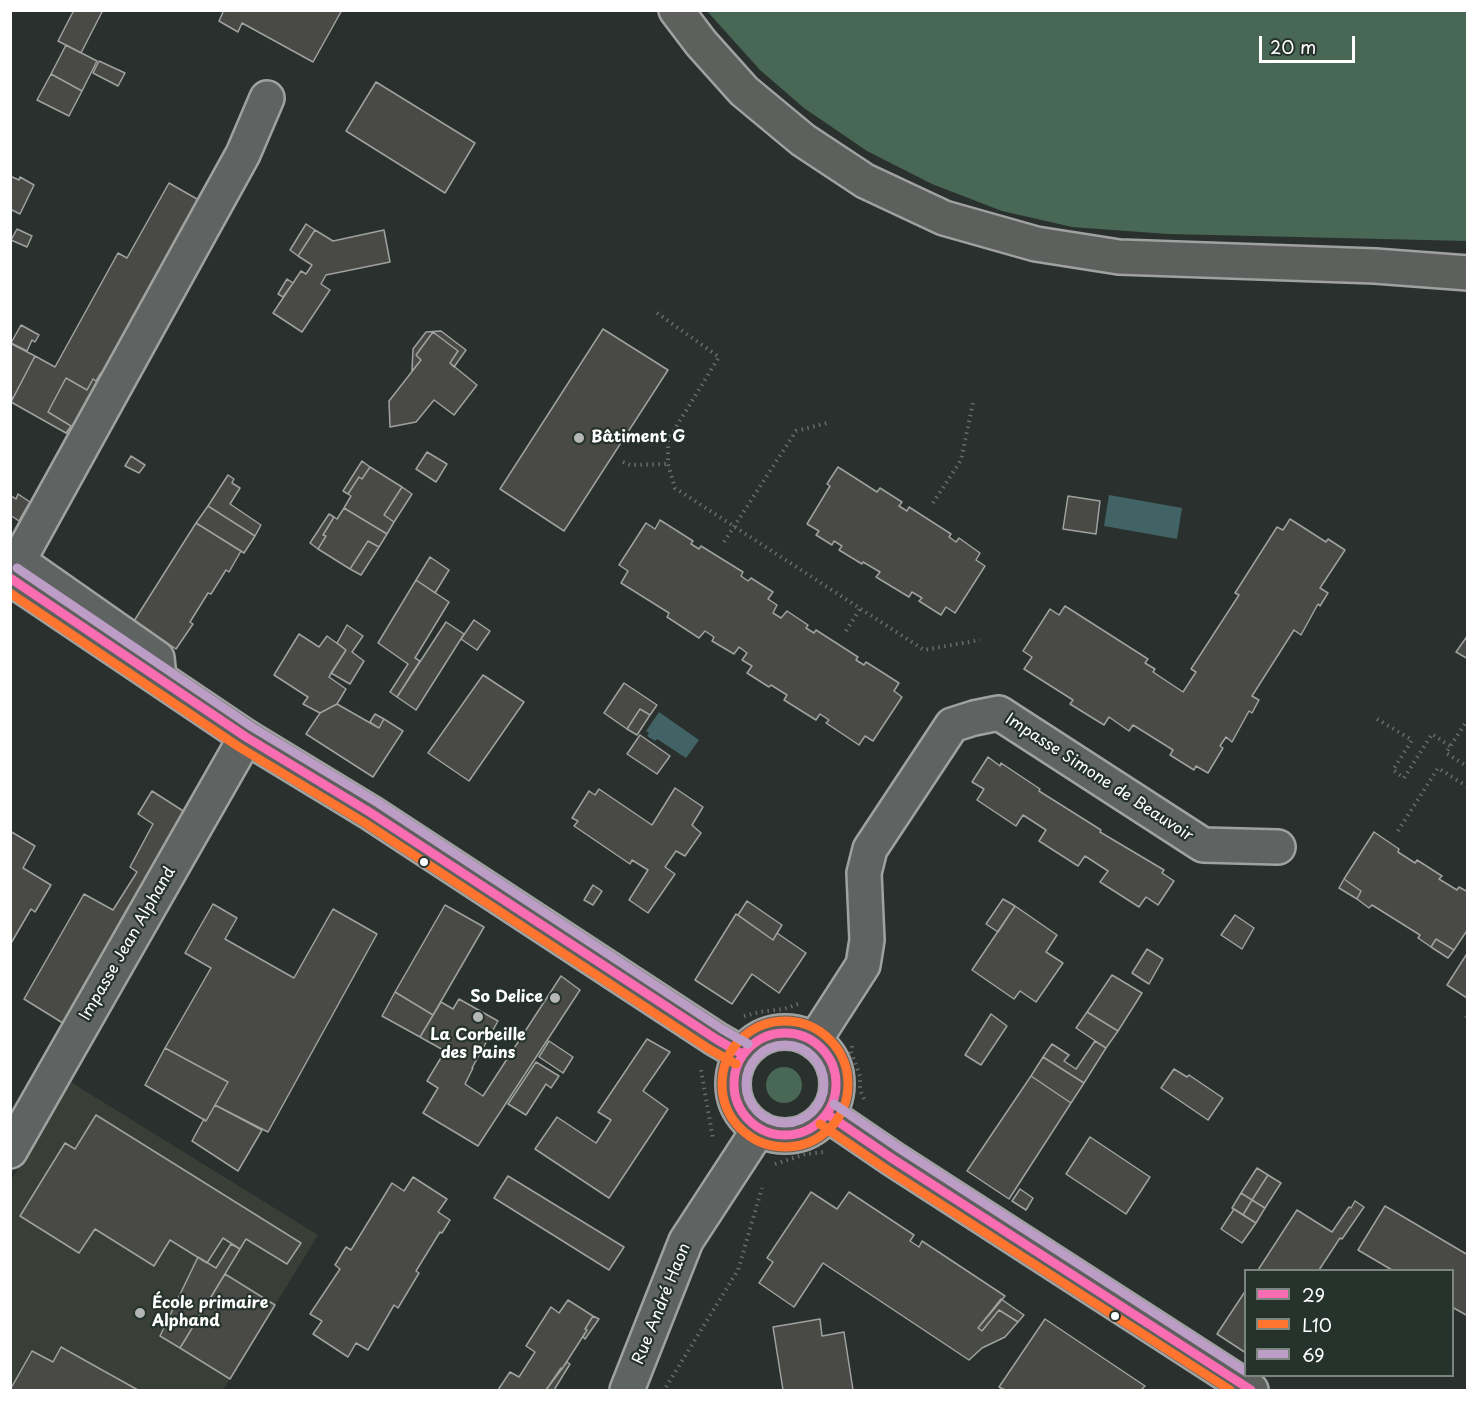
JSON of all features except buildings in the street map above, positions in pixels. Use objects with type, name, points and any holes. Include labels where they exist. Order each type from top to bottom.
[{"type":"main road","points":[[676,10],[701,43],[744,91],[803,140],[865,181],[945,218],[1036,244],[1119,257],[1375,266],[1467,273]]},
{"type":"main road","points":[[13,567],[159,677],[246,737],[371,813],[742,1054]]},
{"type":"main road","points":[[776,1033],[796,1033],[814,1041],[829,1056],[837,1075],[836,1095],[827,1114],[811,1128],[791,1136],[777,1136],[759,1129],[746,1119],[737,1104],[733,1087],[735,1070],[742,1054],[757,1041],[776,1033]]},
{"type":"main road","points":[[827,1114],[1251,1390]]},
{"type":"street","points":[[13,567],[243,153],[267,98]]},
{"type":"street","name":"Impasse Simone de Beauvoir","points":[[814,1041],[863,965],[867,940],[864,873],[870,849],[952,725],[999,713],[1203,845],[1278,847]]},
{"type":"street","name":"Impasse Jean Alphand","points":[[10,1151],[246,737]]},
{"type":"street","name":"Rue André Haon","points":[[627,1390],[686,1241],[759,1129]]},
{"type":"path","points":[[657,313],[720,357],[668,440],[668,464],[675,488],[924,651],[980,640]]},
{"type":"path","points":[[933,504],[961,460],[973,403]]},
{"type":"path","points":[[724,542],[796,431],[827,423]]},
{"type":"path","points":[[623,462],[630,465],[668,464]]},
{"type":"path","points":[[846,632],[860,609]]},
{"type":"path","points":[[1377,719],[1412,740],[1393,770],[1404,777],[1432,734],[1450,746]]},
{"type":"path","points":[[1467,719],[1446,753],[1467,767]]},
{"type":"path","points":[[1398,831],[1438,768],[1467,787]]},
{"type":"path","points":[[664,1390],[738,1270],[765,1177]]},
{"type":"shaded area","name":"École primaire Alphand","points":[[69,1081],[318,1235],[223,1390],[11,1390],[11,1180]]},
{"type":"green space","points":[[707,11],[1467,11],[1467,241],[1168,234],[1072,227],[1002,211],[932,184],[867,151],[804,108],[760,70]]},
{"type":"green space","points":[[784,1067],[797,1072],[802,1085],[797,1098],[784,1103],[771,1098],[766,1085],[771,1072]]},
{"type":"water","points":[[1109,495],[1182,508],[1177,539],[1104,526]]},
{"type":"water","points":[[659,712],[699,740],[686,758],[657,739],[655,741],[647,736],[649,733],[646,731]]},
{"type":"transit line","name":"69","points":[[17,568],[252,727],[378,803],[748,1044]]},
{"type":"transit line","name":"29","points":[[10,578],[246,737],[371,813],[742,1054]]},
{"type":"transit line","name":"L10","points":[[10,593],[239,747],[365,823],[709,1049],[736,1064]]},
{"type":"transit line","name":"L10","points":[[785,1021],[809,1025],[830,1039],[844,1060],[848,1084],[844,1108],[830,1129],[809,1143],[785,1147],[761,1143],[740,1129],[726,1108],[722,1084],[726,1060],[740,1039],[761,1025],[785,1021]]},
{"type":"transit line","name":"29","points":[[785,1033],[805,1036],[814,1041],[828,1055],[833,1064],[836,1084],[833,1104],[828,1113],[814,1127],[805,1132],[785,1135],[765,1132],[756,1127],[742,1113],[737,1104],[734,1084],[737,1064],[742,1055],[756,1041],[765,1036],[785,1033]]},
{"type":"transit line","name":"69","points":[[777,1045],[793,1045],[807,1051],[818,1062],[824,1076],[824,1084],[824,1092],[818,1106],[807,1117],[793,1123],[777,1123],[763,1117],[752,1106],[746,1092],[746,1076],[752,1062],[763,1051],[777,1045]]},
{"type":"transit line","name":"69","points":[[834,1104],[1244,1371]]},
{"type":"transit line","name":"29","points":[[827,1114],[1251,1390]]},
{"type":"transit line","name":"L10","points":[[820,1124],[886,1169],[1230,1390]]},
{"type":"place","name":"Bâtiment G","points":[[579,438]]},
{"type":"place","name":"So Delice","points":[[555,998]]},
{"type":"place","name":"La Corbeille des Pains","points":[[478,1017]]},
{"type":"place","name":"École primaire Alphand","points":[[140,1313]]}]
